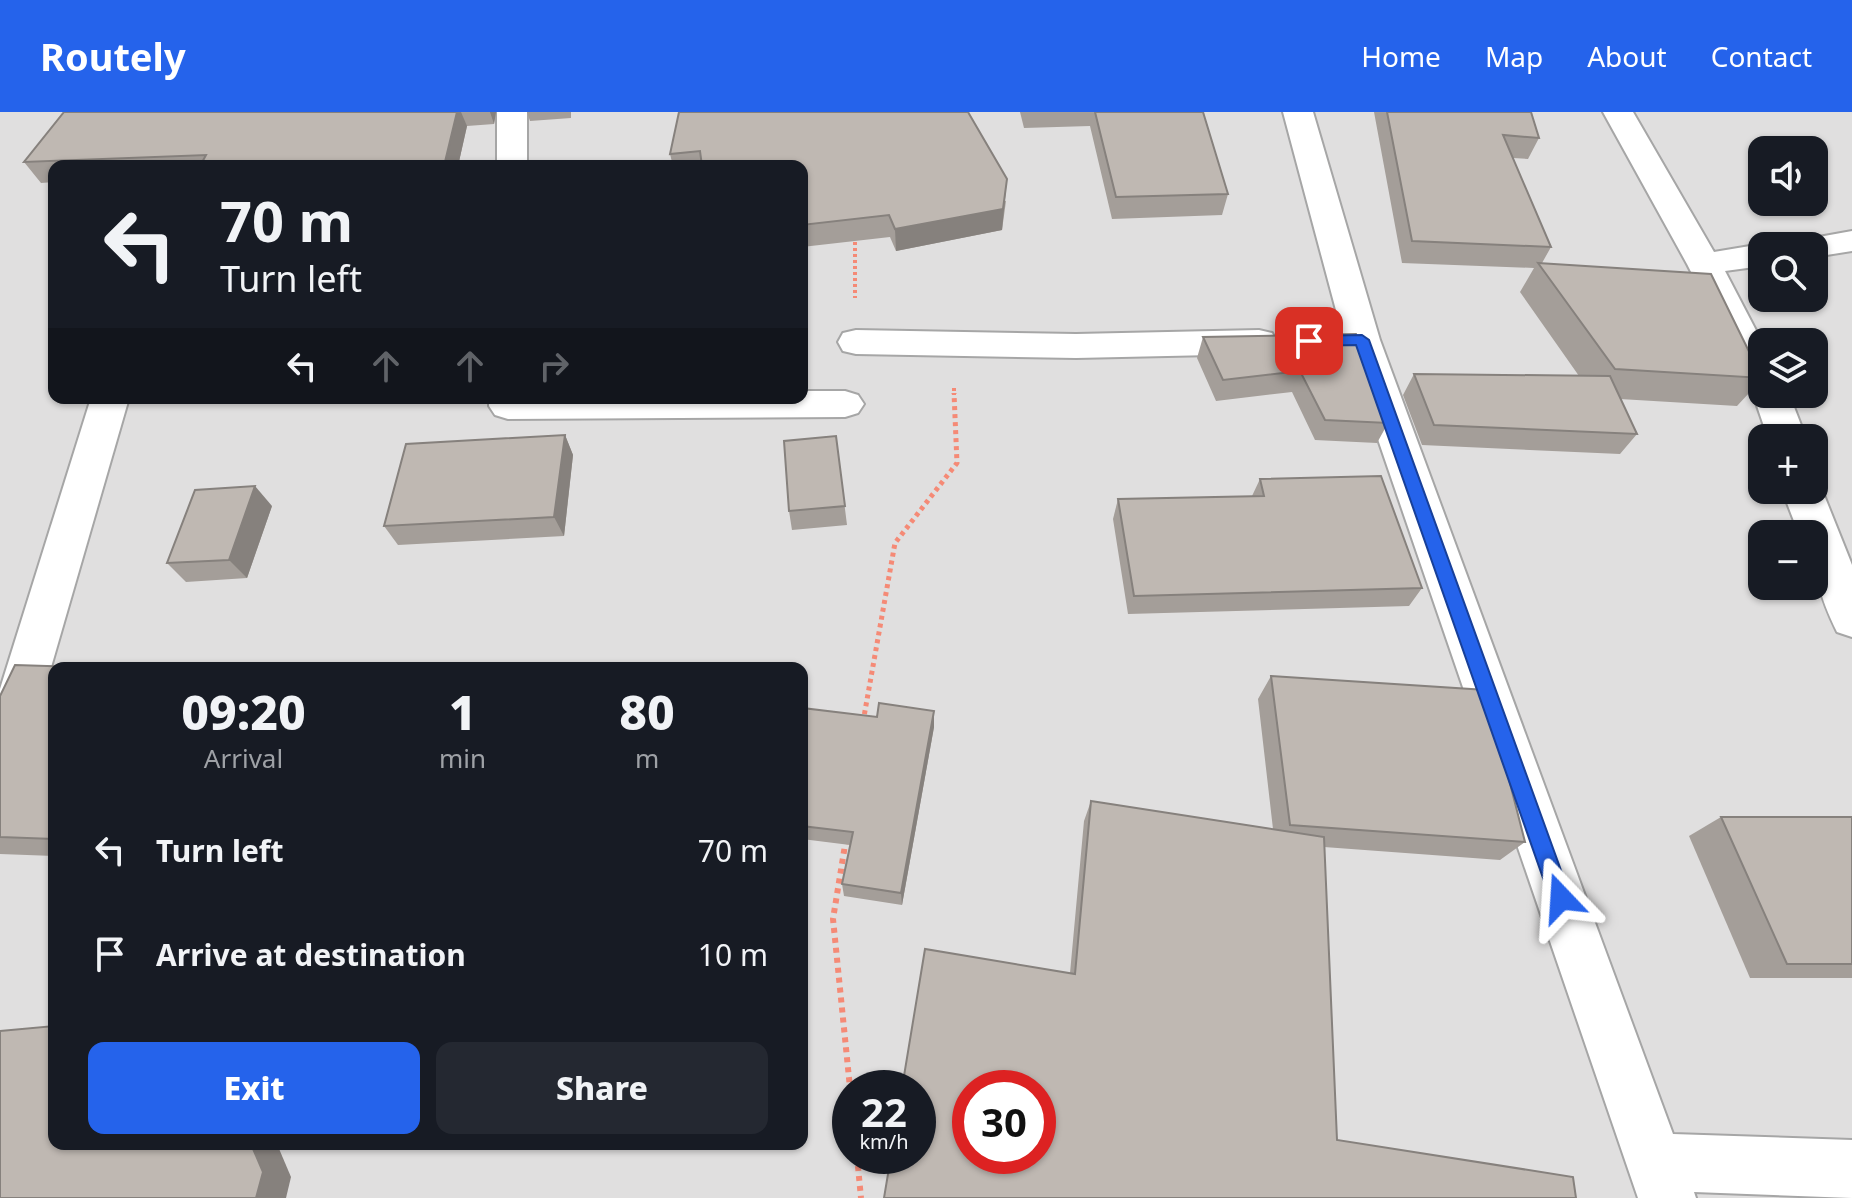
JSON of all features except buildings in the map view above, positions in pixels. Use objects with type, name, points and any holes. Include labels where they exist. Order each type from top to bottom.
[{"type":"street","points":[[512,112],[512,160]]},
{"type":"street","points":[[1298,112],[1347,340],[1661,1180],[1852,1169]]},
{"type":"street","points":[[1618,112],[1748,349]]},
{"type":"street","points":[[1828,245],[1852,241]]},
{"type":"street","points":[[1704,264],[1748,257]]},
{"type":"street","points":[[856,342],[1076,346],[1289,341]]},
{"type":"street","points":[[0,736],[23,688],[108,404]]},
{"type":"street","points":[[508,404],[845,404]]},
{"type":"street","points":[[1807,504],[1852,619]]},
{"type":"path","points":[[855,235],[856,342]]},
{"type":"path","points":[[862,726],[895,543],[957,463],[954,380]]},
{"type":"path","points":[[847,830],[833,919],[848,1070]]},
{"type":"path","points":[[859,1174],[861,1198]]},
{"type":"shaded area","points":[[0,112],[1852,112],[1852,1198],[0,1198]]},
{"type":"route","points":[[1309,341],[1362,340],[1561,898]]}]
